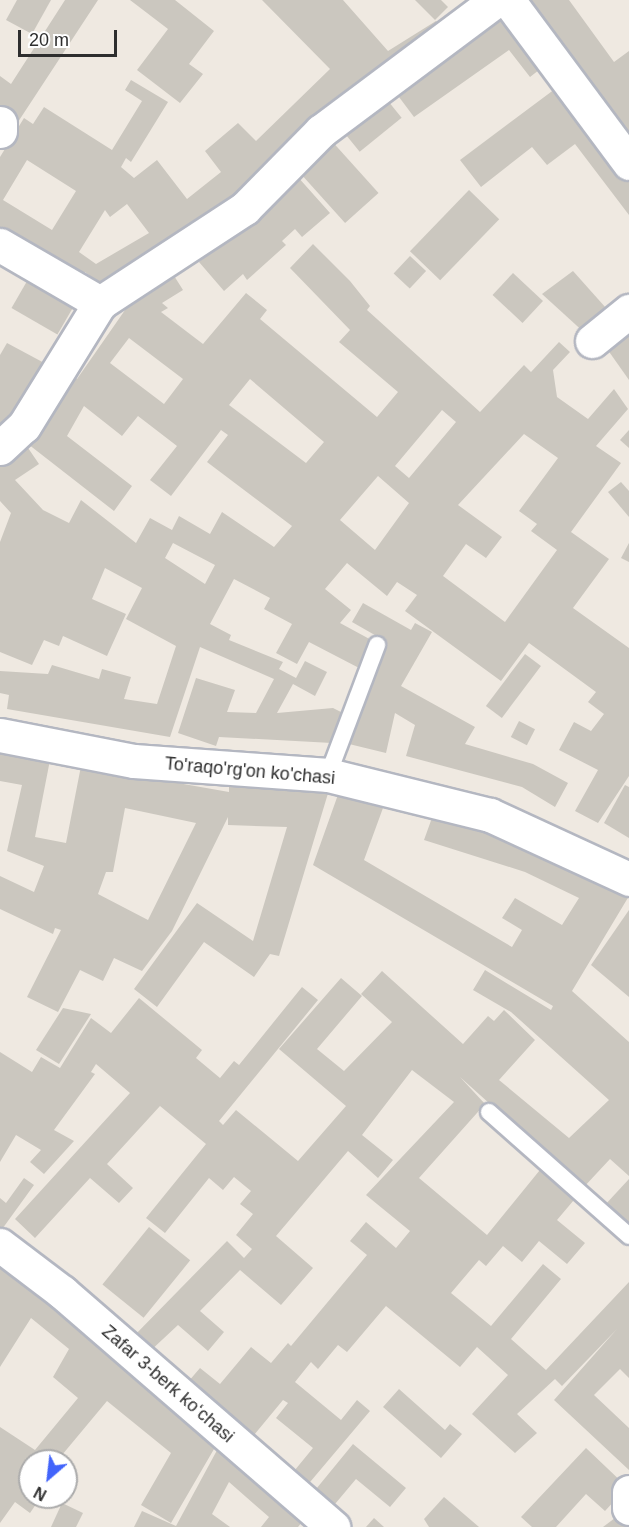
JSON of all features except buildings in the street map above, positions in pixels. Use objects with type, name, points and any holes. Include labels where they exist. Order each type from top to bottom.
[{"type":"street","points":[[0,448],[24,426],[100,303],[245,208],[321,131],[496,0]]},
{"type":"street","points":[[508,0],[629,163]]},
{"type":"street","points":[[0,123],[0,131]]},
{"type":"street","points":[[0,245],[100,303]]},
{"type":"street","points":[[592,341],[629,310]]},
{"type":"street","name":"To'raqo'rg'on ko'chasi","points":[[0,735],[145,762],[328,775],[490,815],[629,879]]},
{"type":"street","name":"Zafar 3-berk koʻchasi","points":[[0,1245],[62,1292],[328,1525]]},
{"type":"street","points":[[629,1492],[629,1508]]},
{"type":"lane","points":[[328,775],[377,645]]},
{"type":"lane","points":[[489,1112],[629,1236]]}]
